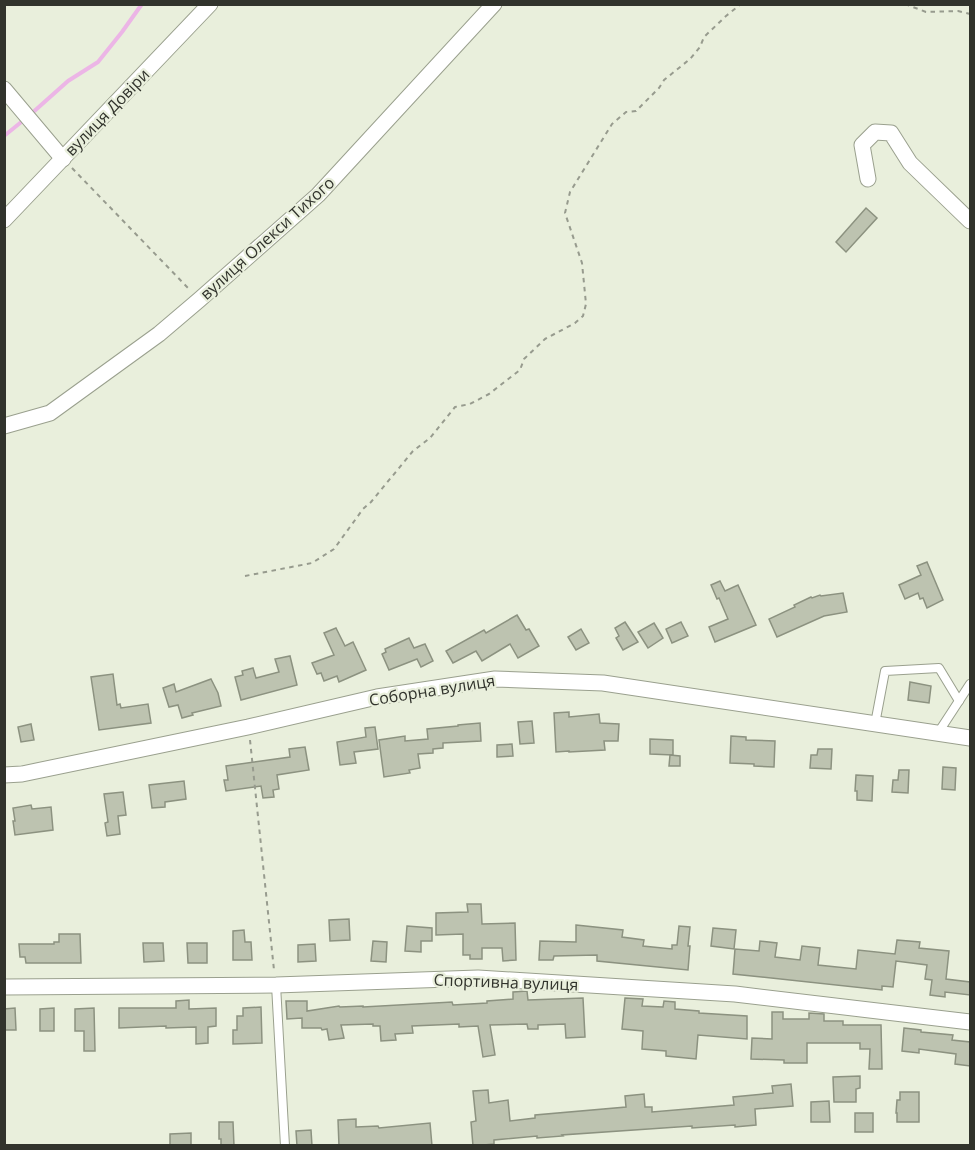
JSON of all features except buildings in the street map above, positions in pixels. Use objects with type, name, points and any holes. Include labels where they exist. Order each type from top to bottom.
[{"type":"street","name":"вулиця Довіри","points":[[4,220],[210,4]]},
{"type":"street","name":"вулиця Олекси Тихого","points":[[4,426],[50,413],[159,334],[200,300],[318,195],[494,4]]},
{"type":"street","points":[[4,89],[63,159]]},
{"type":"street","points":[[868,179],[862,145],[875,132],[891,133],[910,164],[970,221]]},
{"type":"street","name":"Соборна вулиця","points":[[4,775],[22,774],[377,698],[495,679],[603,683],[970,738]]},
{"type":"street","name":"Спортивна вулиця","points":[[4,987],[276,984],[478,978],[735,994],[970,1022]]},
{"type":"lane","points":[[875,724],[885,672],[939,668],[959,701]]},
{"type":"lane","points":[[938,733],[970,684]]},
{"type":"lane","points":[[276,984],[285,1146]]},
{"type":"path","points":[[245,576],[312,563],[334,549],[363,509],[413,451],[430,438],[455,407],[470,404],[489,394],[520,370],[524,359],[545,339],[584,316],[586,304],[582,263],[565,213],[570,192],[612,124],[626,112],[636,111],[664,80],[690,59],[700,47],[704,37],[741,4]]},
{"type":"path","points":[[904,4],[926,12],[958,11],[970,14]]},
{"type":"path","points":[[63,159],[200,300]]},
{"type":"path","points":[[249,727],[276,984]]},
{"type":"waterway","points":[[31,114],[68,81],[98,62],[142,4]]},
{"type":"waterway","points":[[4,136],[25,119]]}]
